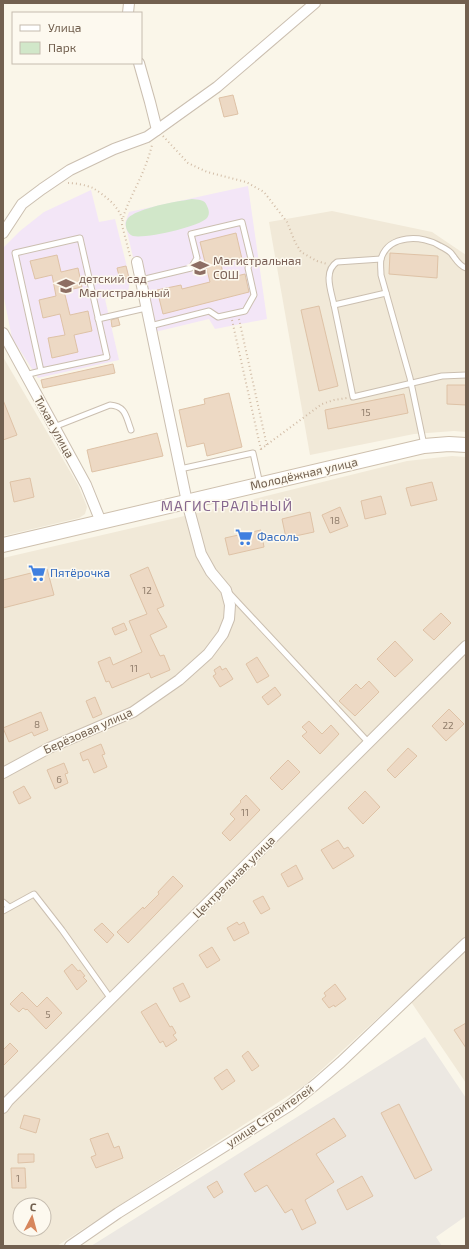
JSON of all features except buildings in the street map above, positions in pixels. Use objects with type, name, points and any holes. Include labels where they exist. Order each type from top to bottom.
[{"type":"street","points":[[3,234],[22,204],[70,170],[147,137],[217,87],[315,3]]},
{"type":"street","points":[[139,64],[157,130]]},
{"type":"street","points":[[133,259],[140,280],[187,502],[201,554],[211,572],[226,590]]},
{"type":"street","name":"Тихая улица","points":[[3,334],[86,486],[101,522]]},
{"type":"street","name":"Молодёжная улица","points":[[3,544],[424,446],[449,444],[466,445]]},
{"type":"street","name":"Берёзовая улица","points":[[3,773],[49,748],[133,712],[179,680],[208,654],[223,634],[229,619],[230,605],[226,590]]},
{"type":"street","name":"Центральная улица","points":[[3,1108],[8,1101],[466,646]]},
{"type":"street","name":"улица Строителей","points":[[70,1246],[289,1106],[321,1080],[466,943]]},
{"type":"lane","points":[[140,280],[191,268],[197,258],[191,234],[242,222],[251,259],[248,268],[254,295],[245,311],[218,317],[209,312],[150,326]]},
{"type":"lane","points":[[25,375],[107,357],[80,238],[15,253],[41,371]]},
{"type":"lane","points":[[424,446],[411,384],[381,274],[381,259],[387,248],[395,242],[411,238],[425,240],[439,245],[450,253],[461,266],[466,268]]},
{"type":"lane","points":[[381,259],[337,262],[332,265],[328,275],[353,397],[442,376],[466,375]]},
{"type":"lane","points":[[334,305],[386,293]]},
{"type":"lane","points":[[98,319],[146,308]]},
{"type":"lane","points":[[54,427],[110,405],[121,408],[131,430]]},
{"type":"lane","points":[[180,469],[253,453],[260,484]]},
{"type":"lane","points":[[226,590],[369,744]]},
{"type":"lane","points":[[3,911],[34,894],[62,930],[111,999]]},
{"type":"lane","points":[[3,902],[9,907]]},
{"type":"path","points":[[122,221],[147,162],[157,130],[188,163],[207,172],[246,182],[264,192],[287,222],[295,242],[301,252],[317,261],[332,265]]},
{"type":"path","points":[[52,182],[73,183],[92,188],[113,204],[121,213],[122,225],[133,259]]},
{"type":"path","points":[[238,312],[267,446]]},
{"type":"path","points":[[231,314],[261,450]]},
{"type":"path","points":[[253,453],[267,446],[322,404],[334,400],[353,397]]},
{"type":"shaded area","name":"Магистральная СОШ","points":[[248,186],[267,319],[215,329],[209,319],[155,332],[139,257],[133,257],[125,223],[129,212]]},
{"type":"shaded area","name":"детский сад Магистральный","points":[[91,190],[99,222],[115,219],[130,279],[128,294],[105,299],[119,360],[38,378],[12,338],[3,293],[3,248],[20,231],[44,212]]},
{"type":"shaded area","points":[[332,211],[432,232],[466,255],[466,432],[454,431],[414,434],[310,455],[269,222]]},
{"type":"shaded area","points":[[3,357],[78,485],[87,507],[85,514],[79,518],[3,536]]},
{"type":"shaded area","points":[[452,456],[466,457],[466,1083],[405,993],[305,1085],[57,1246],[3,1246],[3,558],[206,511],[407,461]]},
{"type":"shaded area","points":[[425,1037],[466,1098],[466,1216],[436,1237],[442,1246],[91,1246]]},
{"type":"green space","points":[[192,199],[205,202],[209,210],[209,215],[207,218],[194,225],[172,232],[148,236],[133,236],[127,231],[127,220],[135,213],[158,206]]},
{"type":"place","name":"Магистральная СОШ","points":[[200,268]]},
{"type":"place","name":"детский сад Магистральный","points":[[66,286]]},
{"type":"place","name":"Фасоль","points":[[244,537]]},
{"type":"place","name":"Пятёрочка","points":[[37,573]]},
{"type":"district","name":"МАГИСТРАЛЬНЫЙ","points":[[227,506]]}]
